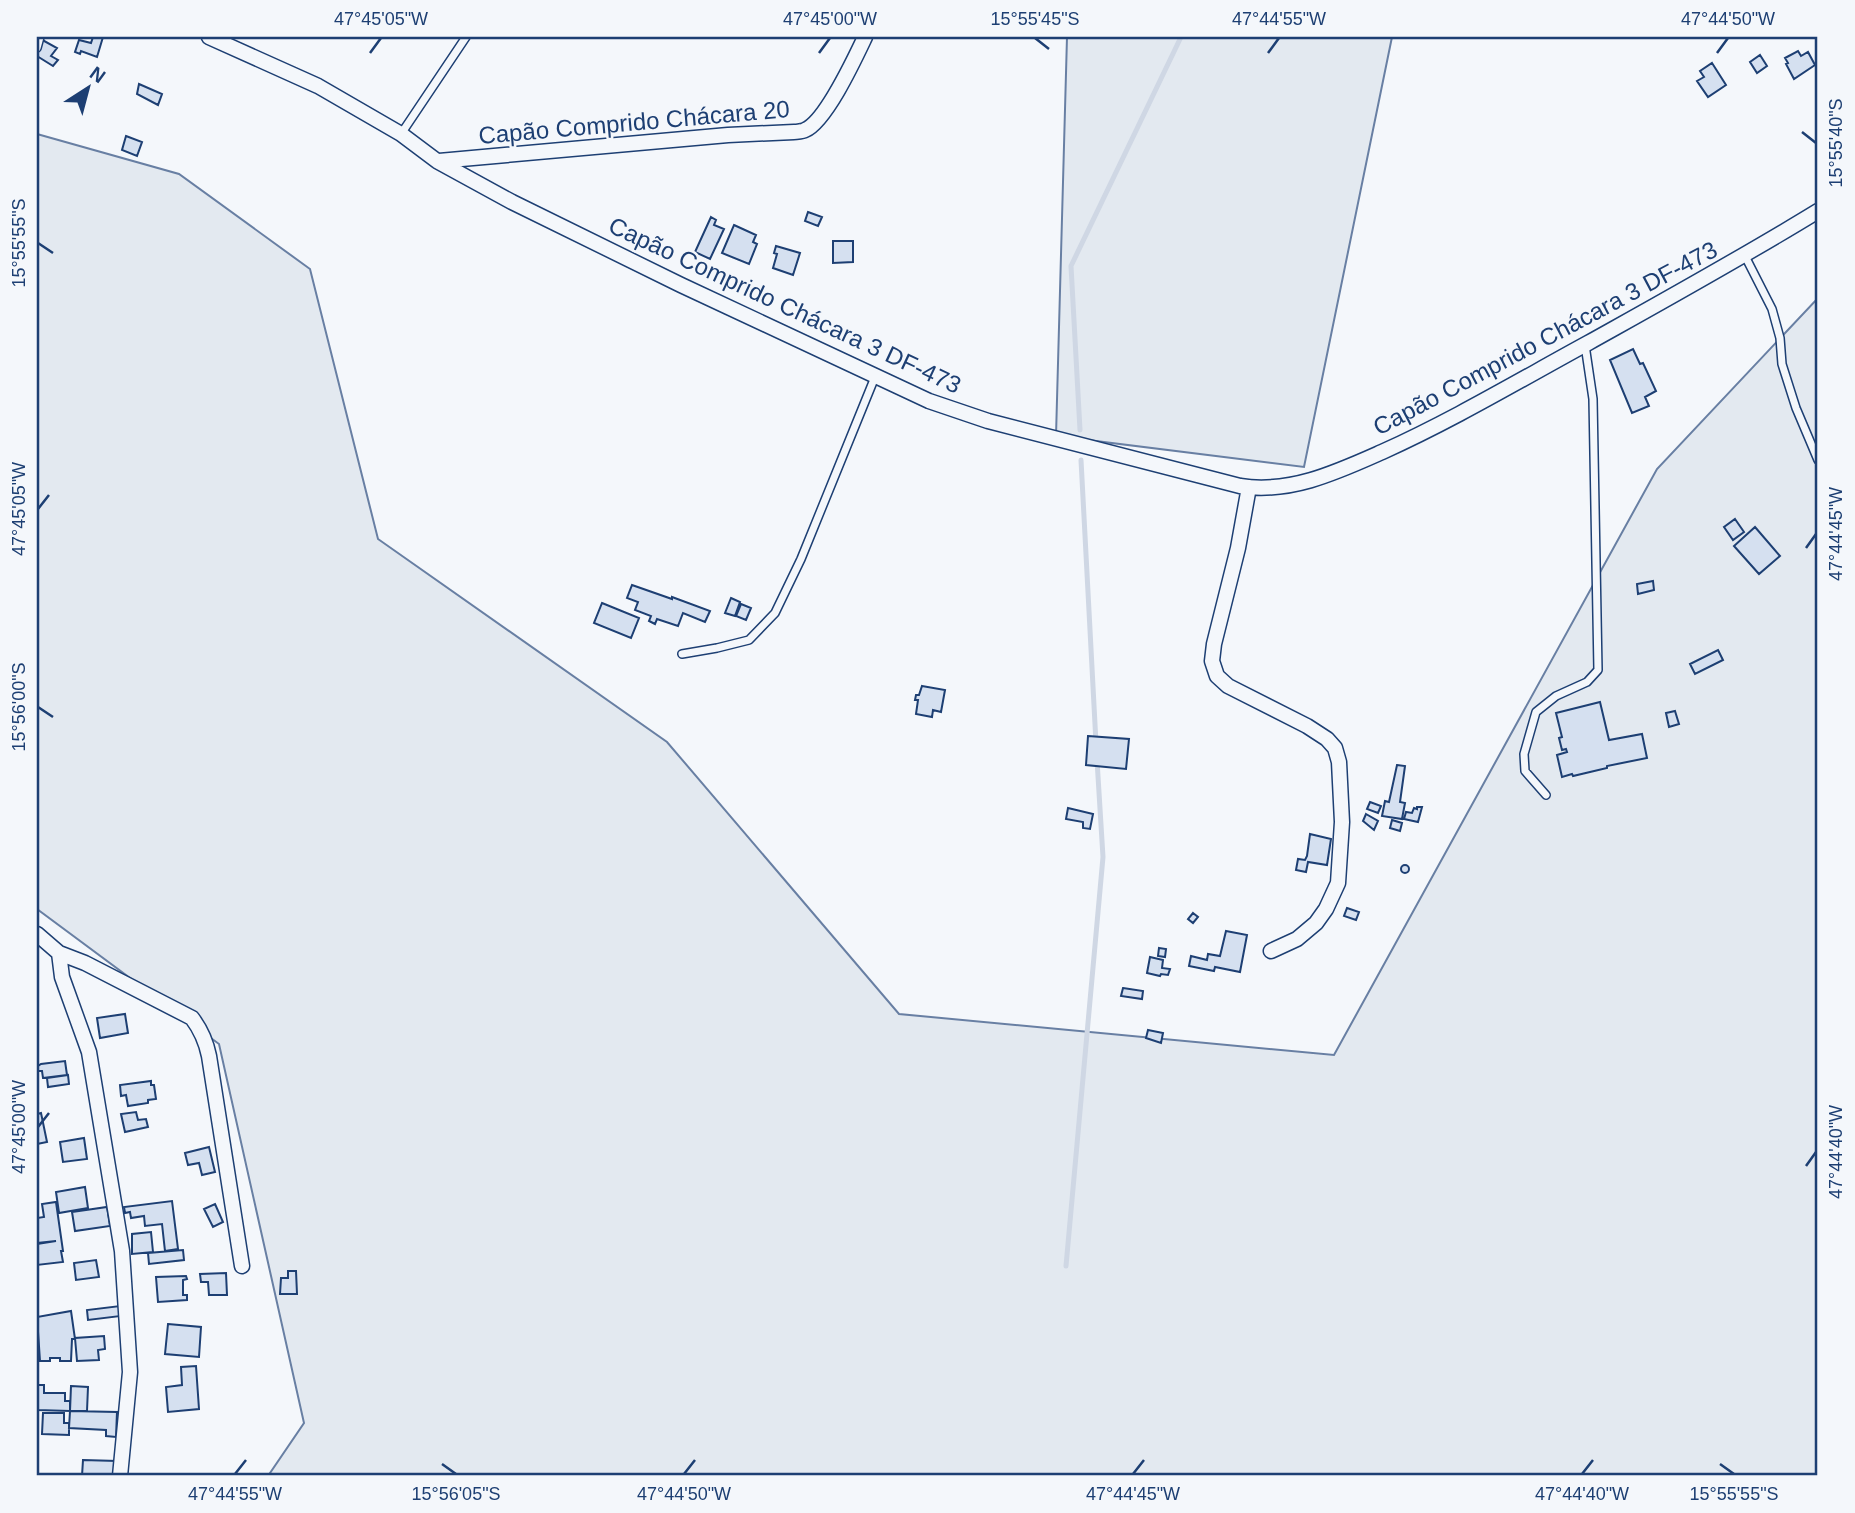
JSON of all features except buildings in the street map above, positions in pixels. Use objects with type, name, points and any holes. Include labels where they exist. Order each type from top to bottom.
[{"type":"street","name":"Capão Comprido Chácara 3 DF-473","points":[[209,37],[318,86],[401,134],[437,161],[512,202],[681,285],[929,401],[988,421],[1259,489],[1326,476],[1431,429],[1501,393],[1745,256],[1818,211]]},
{"type":"street","name":"Capão Comprido Chácara 20","points":[[437,161],[805,130],[813,125],[835,96],[866,37]]},
{"type":"street","points":[[1249,487],[1212,661],[1217,676],[1228,686],[1307,726],[1327,739],[1335,748],[1339,762],[1342,822],[1338,883],[1326,909],[1316,923],[1297,939],[1271,951]]},
{"type":"street","points":[[37,934],[59,953],[85,963],[192,1018],[198,1026],[206,1040],[209,1056],[242,1266]]},
{"type":"street","points":[[59,953],[62,977],[89,1052],[122,1251],[130,1372],[120,1476]]},
{"type":"lane","points":[[37,48],[40,37]]},
{"type":"lane","points":[[401,134],[466,37]]},
{"type":"lane","points":[[1745,256],[1772,309],[1780,338],[1782,364],[1796,408],[1818,460]]},
{"type":"lane","points":[[1546,795],[1525,771],[1524,754],[1536,712],[1556,696],[1587,682],[1598,670],[1593,399],[1585,344]]},
{"type":"lane","points":[[682,653],[748,640],[775,613],[801,559],[875,377]]},
{"type":"shaded area","points":[[1067,37],[1392,37],[1304,467],[1056,436]]},
{"type":"shaded area","points":[[37,134],[179,174],[310,269],[378,539],[667,742],[899,1014],[1334,1055],[1657,469],[1818,298],[1818,1476],[268,1476],[304,1423],[219,1044],[37,909]]},
{"type":"waterway","points":[[1080,430],[1071,266],[1181,37]]},
{"type":"waterway","points":[[1081,460],[1096,743]]},
{"type":"waterway","points":[[1066,1266],[1103,857],[1097,760]]}]
